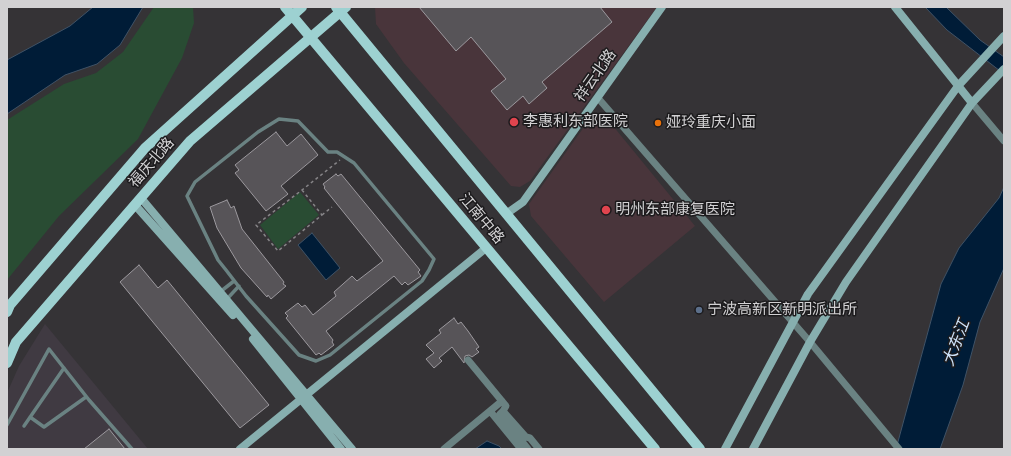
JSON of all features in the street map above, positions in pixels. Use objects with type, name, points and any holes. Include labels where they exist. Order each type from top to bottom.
[{"type":"main road","name":"江南中路","points":[[285,7],[655,449]]},
{"type":"main road","name":"福庆北路","points":[[7,312],[10,305],[145,148],[302,7]]},
{"type":"main road","name":"江南中路","points":[[342,8],[506,214],[700,449]]},
{"type":"main road","name":"福庆北路","points":[[7,363],[16,342],[190,141],[311,38],[342,8]]},
{"type":"street","name":"祥云北路","points":[[506,214],[524,202],[662,7]]},
{"type":"street","points":[[895,7],[1004,141]]},
{"type":"street","points":[[725,449],[808,294],[958,86],[1004,36]]},
{"type":"street","points":[[753,449],[810,342],[846,282],[972,103],[1004,69]]},
{"type":"street","points":[[598,98],[810,342],[897,446]]},
{"type":"street","points":[[138,202],[225,302],[304,398],[342,449]]},
{"type":"street","points":[[240,449],[486,248]]},
{"type":"street","points":[[468,360],[506,406],[500,414],[528,449]]},
{"type":"street","points":[[304,398],[352,449]]},
{"type":"street","points":[[444,449],[502,401]]},
{"type":"street","points":[[490,411],[521,449]]},
{"type":"street","points":[[503,411],[539,449]]},
{"type":"lane","points":[[279,119],[298,121],[328,152],[337,152],[345,157],[354,163],[434,259],[422,281],[330,355],[316,361],[299,355],[218,260],[187,196],[195,182],[258,132],[279,119]]},
{"type":"lane","points":[[218,294],[234,280]]},
{"type":"lane","points":[[225,302],[239,286]]},
{"type":"lane","points":[[7,426],[13,412],[50,349],[86,396],[132,449]]},
{"type":"lane","points":[[24,426],[64,368]]},
{"type":"lane","points":[[30,417],[44,427],[86,396]]},
{"type":"path","points":[[332,207],[278,251],[256,225],[345,157]]},
{"type":"path","points":[[302,190],[322,215]]},
{"type":"shaded area","name":"李惠利东部医院","points":[[375,7],[657,7],[530,181],[520,187],[511,186],[404,63],[376,24]]},
{"type":"shaded area","name":"明州东部康复医院","points":[[597,115],[604,115],[695,226],[604,302],[531,216],[529,204],[589,120]]},
{"type":"shaded area","points":[[45,324],[148,449],[7,449],[7,393],[19,366]]},
{"type":"green space","points":[[154,7],[193,7],[194,23],[182,58],[138,139],[59,216],[7,280],[7,120],[64,84],[96,73],[123,52]]},
{"type":"green space","points":[[300,192],[319,215],[278,249],[260,225]]},
{"type":"water","points":[[93,7],[143,7],[120,45],[97,64],[65,75],[7,114],[7,60],[70,26]]},
{"type":"water","points":[[925,7],[946,7],[980,40],[1004,57],[1004,74],[947,30]]},
{"type":"water","name":"大东江","points":[[1004,187],[1004,268],[980,322],[963,385],[940,449],[896,449],[941,284],[959,248],[999,198]]},
{"type":"water","points":[[312,233],[340,268],[326,280],[298,245]]},
{"type":"water","points":[[487,441],[499,446],[502,449],[475,449]]},
{"type":"building","points":[[419,7],[600,7],[612,22],[542,82],[547,88],[529,104],[523,96],[507,110],[491,91],[506,79],[471,37],[456,51]]},
{"type":"building","points":[[276,132],[287,146],[301,134],[318,155],[281,186],[288,194],[266,211],[235,173],[239,170],[235,165]]},
{"type":"building","points":[[336,174],[338,176],[341,174],[420,270],[418,272],[421,276],[408,285],[405,282],[402,285],[394,276],[326,331],[333,340],[332,342],[334,345],[321,355],[319,353],[316,355],[286,318],[288,316],[285,313],[298,303],[302,307],[305,305],[313,315],[336,296],[334,292],[352,276],[357,281],[383,261],[324,188],[325,187],[323,184]]},
{"type":"building","points":[[227,200],[231,208],[234,206],[242,229],[286,286],[271,299],[268,295],[267,297],[241,268],[217,228],[210,207]]},
{"type":"building","points":[[139,265],[158,288],[167,280],[269,405],[240,428],[120,282]]},
{"type":"building","points":[[454,318],[458,324],[461,322],[468,331],[479,347],[476,349],[479,352],[472,357],[469,355],[465,356],[464,363],[452,347],[439,358],[442,361],[434,368],[426,359],[434,353],[426,345],[441,333],[439,330]]},
{"type":"building","points":[[109,429],[125,449],[84,449]]},
{"type":"place","name":"李惠利东部医院","points":[[514,122]]},
{"type":"place","name":"娅玲重庆小面","points":[[658,123]]},
{"type":"place","name":"明州东部康复医院","points":[[606,210]]},
{"type":"place","name":"宁波高新区新明派出所","points":[[699,310]]}]
